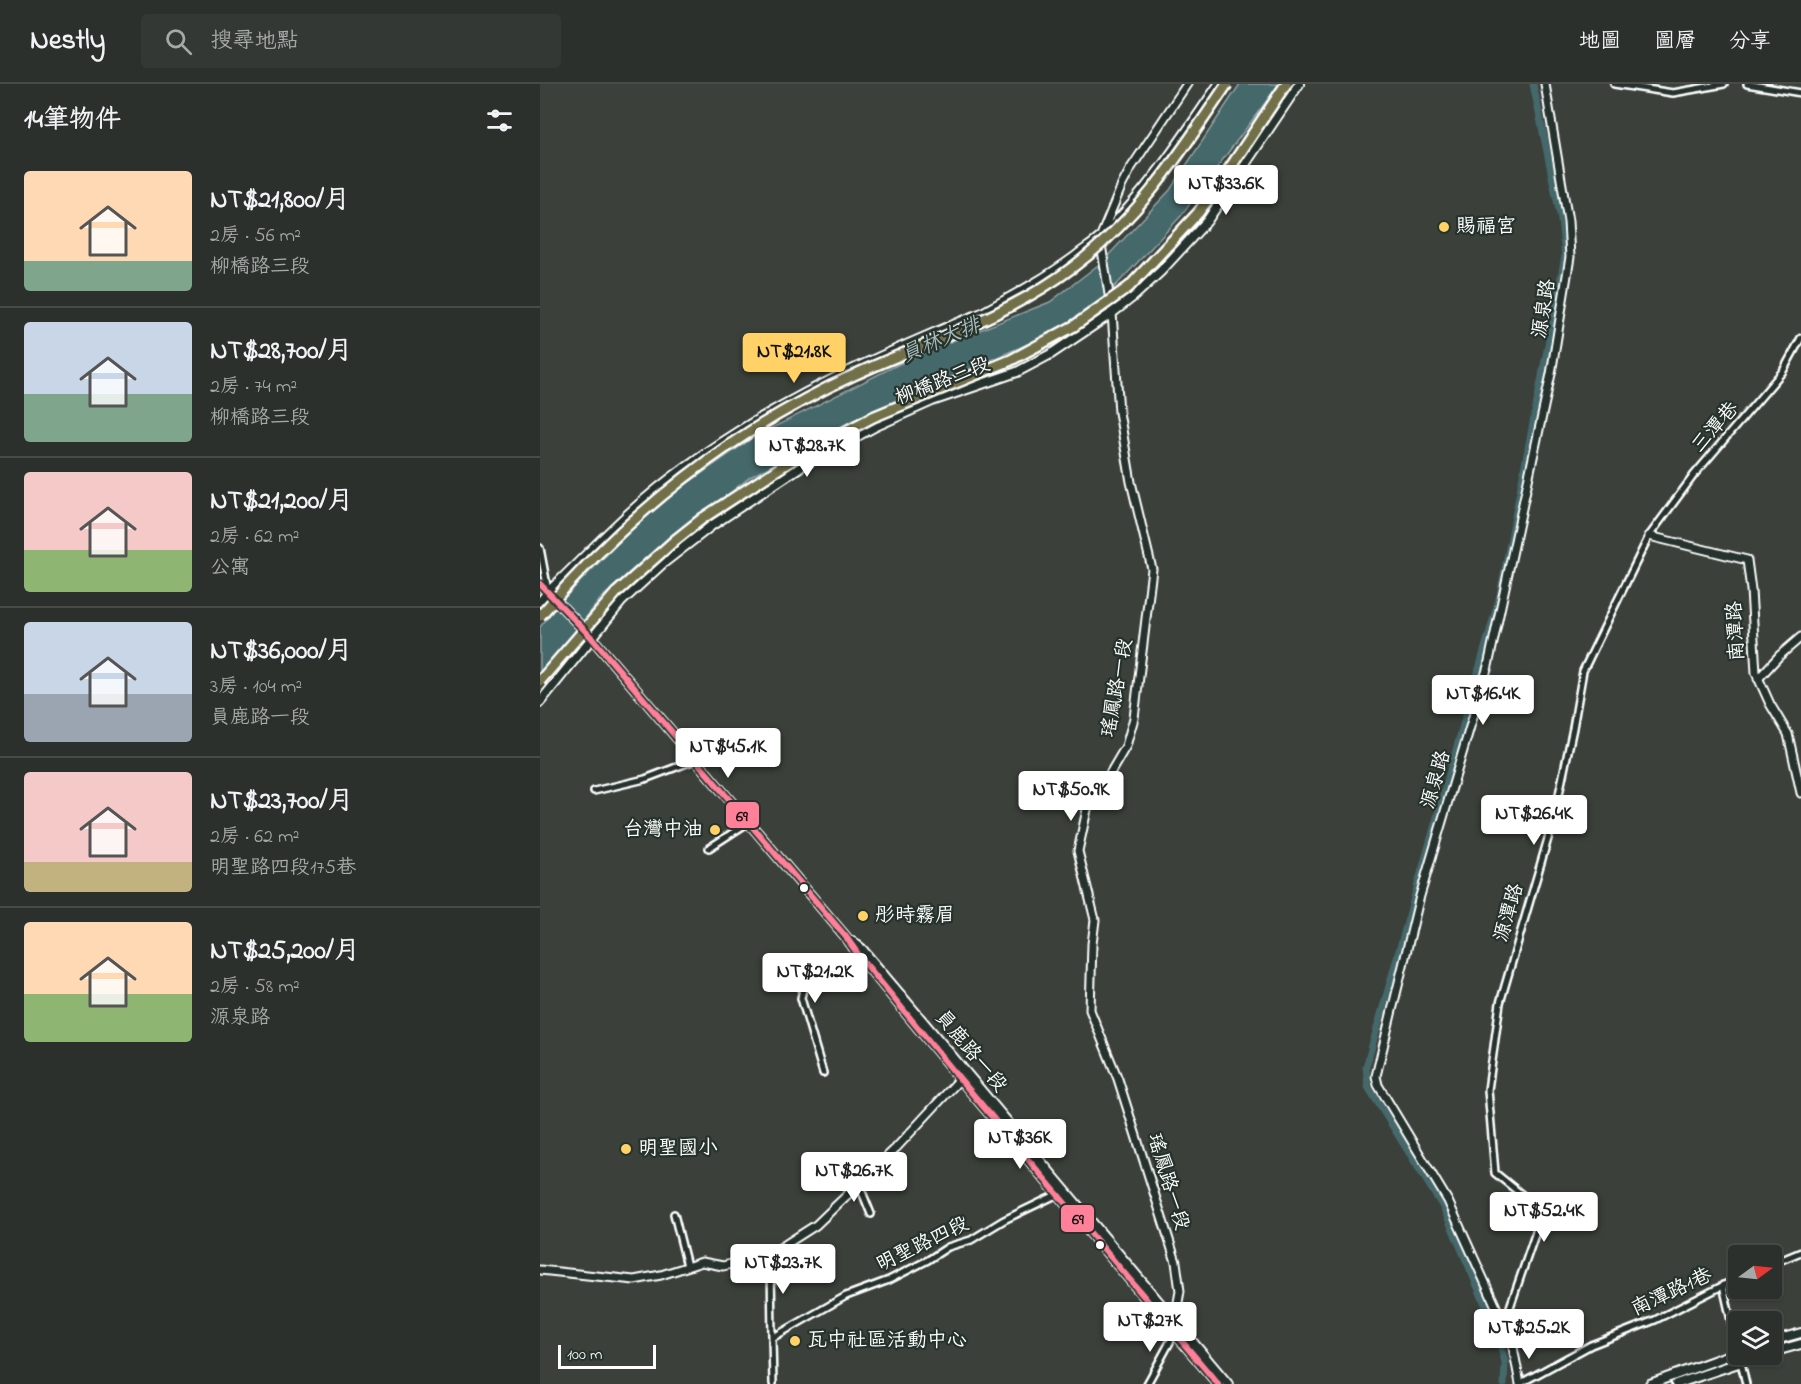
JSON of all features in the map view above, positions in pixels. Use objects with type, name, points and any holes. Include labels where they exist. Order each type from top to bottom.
[{"type":"highway","points":[[540,616],[583,568],[634,520],[717,454],[781,413],[823,391],[1010,307],[1045,287],[1074,266],[1119,229],[1158,185],[1227,84]]},
{"type":"highway","points":[[540,681],[616,593],[674,541],[712,512],[788,462],[835,436],[873,417],[1011,360],[1045,342],[1074,326],[1129,287],[1198,213],[1286,84]]},
{"type":"main road","points":[[540,602],[644,500],[712,449],[817,386],[982,313],[1039,282],[1100,238],[1174,151],[1219,84]]},
{"type":"main road","name":"柳橋路三段","points":[[540,702],[622,601],[662,564],[711,526],[800,467],[876,426],[932,401],[1017,372],[1051,354],[1112,313],[1161,271],[1207,221],[1299,84]]},
{"type":"main road","name":"員鹿路一段","points":[[540,584],[592,638],[846,937],[960,1079],[1175,1320],[1228,1384]]},
{"type":"main road","name":"員鹿路一段","points":[[846,937],[862,949],[1218,1384]]},
{"type":"main road","points":[[1782,1338],[1801,1333]]},
{"type":"main road","points":[[1782,1349],[1801,1344]]},
{"type":"main road","points":[[1650,1384],[1728,1360]]},
{"type":"main road","points":[[1676,1384],[1728,1361]]},
{"type":"street","points":[[1100,238],[1131,168],[1188,84]]},
{"type":"street","name":"源泉路","points":[[1519,1384],[1512,1342],[1448,1201],[1378,1085],[1376,1076],[1420,896],[1488,666],[1551,374],[1570,257],[1568,221],[1545,84]]},
{"type":"street","points":[[1614,84],[1673,93],[1724,84]]},
{"type":"street","points":[[1747,84],[1801,93]]},
{"type":"street","name":"瑤鳳路一段","points":[[1100,238],[1110,294],[1119,412],[1131,482],[1152,569],[1134,718],[1126,746],[1098,794],[1088,805],[1078,851],[1095,920],[1090,1010],[1118,1079],[1176,1262],[1180,1292],[1174,1330]]},
{"type":"street","name":"三潭巷","points":[[1648,536],[1694,475],[1784,371],[1801,338]]},
{"type":"street","name":"源潭路","points":[[1512,1342],[1510,1307],[1540,1220],[1536,1206],[1495,1173],[1488,1090],[1500,1003],[1554,818],[1573,728],[1582,671],[1648,536]]},
{"type":"street","name":"南潭路","points":[[1648,536],[1747,560],[1751,590],[1755,673],[1788,734],[1801,793]]},
{"type":"street","points":[[540,548],[548,592]]},
{"type":"street","points":[[1758,679],[1801,637]]},
{"type":"street","points":[[594,790],[645,779],[695,760]]},
{"type":"street","points":[[709,848],[748,822]]},
{"type":"street","points":[[823,1073],[801,999],[803,989],[860,957]]},
{"type":"street","points":[[540,1270],[634,1280],[702,1262],[723,1266],[769,1255],[816,1226],[858,1182],[896,1148],[960,1079]]},
{"type":"street","points":[[858,1182],[871,1214]]},
{"type":"street","name":"明聖路四段","points":[[772,1338],[846,1296],[889,1280],[948,1247],[971,1240],[1004,1220],[1061,1192]]},
{"type":"street","points":[[674,1214],[687,1266]]},
{"type":"street","points":[[1782,1260],[1801,1252]]},
{"type":"street","points":[[769,1255],[773,1384]]},
{"type":"street","name":"南潭路1巷","points":[[1519,1384],[1591,1345],[1655,1320],[1728,1283]]},
{"type":"street","points":[[1723,1285],[1729,1311]]},
{"type":"street","points":[[1147,1384],[1174,1330]]},
{"type":"street","points":[[1742,1365],[1746,1384]]},
{"type":"water","points":[[1240,84],[1279,84],[1181,216],[1108,294],[1060,330],[870,412],[750,477],[602,597],[540,676],[540,627],[561,601],[655,506],[754,437],[915,356],[1050,302],[1102,262],[1170,190]]},
{"type":"waterway","points":[[1504,1384],[1505,1362],[1495,1327],[1444,1209],[1368,1087],[1366,1067],[1500,595],[1565,256],[1561,220],[1533,84]]},
{"type":"transit line","name":"69","points":[[540,584],[592,638],[846,937],[960,1079],[1218,1384]]},
{"type":"place","name":"賜福宮","points":[[1444,227]]},
{"type":"place","name":"台灣中油","points":[[715,830]]},
{"type":"place","name":"彤時霧眉","points":[[863,916]]},
{"type":"place","name":"明聖國小","points":[[626,1149]]},
{"type":"place","name":"瓦中社區活動中心","points":[[795,1341]]},
{"type":"water label","name":"員林大排","points":[[941,341]]}]
